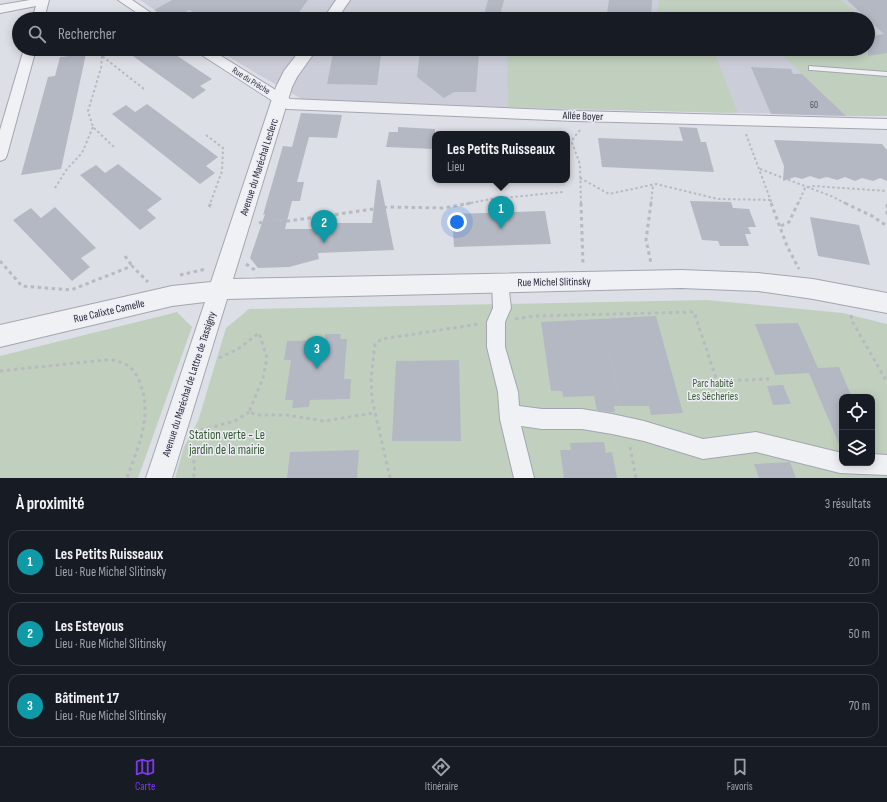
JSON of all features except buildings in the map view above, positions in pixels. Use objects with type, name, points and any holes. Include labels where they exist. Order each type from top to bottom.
[{"type":"street","points":[[124,0],[143,12]]},
{"type":"street","points":[[335,12],[343,0]]},
{"type":"street","points":[[0,9],[43,1],[40,12]]},
{"type":"street","points":[[0,155],[28,56]]},
{"type":"street","name":"Rue du Prêche","points":[[212,56],[280,100]]},
{"type":"street","name":"Avenue du Maréchal Leclerc","points":[[219,290],[280,100],[290,75],[304,56]]},
{"type":"street","name":"Allée Boyer","points":[[280,100],[287,104],[580,116],[887,124]]},
{"type":"street","name":"Rue Michel Slitinsky","points":[[219,290],[681,279],[758,282],[813,289],[887,303]]},
{"type":"street","points":[[500,283],[502,308],[496,322],[496,347],[508,392],[510,414],[524,478]]},
{"type":"street","name":"Rue Calixte Camelle","points":[[0,336],[172,296],[219,290]]},
{"type":"street","name":"Avenue du Maréchal de Lattre de Tassigny","points":[[159,478],[219,290]]},
{"type":"street","points":[[510,414],[542,419],[582,419],[612,424],[644,431],[702,449],[756,442],[840,463],[887,465]]},
{"type":"lane","points":[[811,68],[887,74]]},
{"type":"path","points":[[102,56],[144,89]]},
{"type":"path","points":[[102,56],[101,68],[88,111],[93,127],[115,148]]},
{"type":"path","points":[[580,116],[580,129],[572,140],[572,143],[580,164],[584,267]]},
{"type":"path","points":[[741,120],[781,226],[787,246],[798,268],[804,272]]},
{"type":"path","points":[[55,188],[67,169],[82,153],[93,127]]},
{"type":"path","points":[[206,135],[223,148],[222,171],[209,207]]},
{"type":"path","points":[[760,169],[805,188],[831,196],[872,216],[887,226]]},
{"type":"path","points":[[580,178],[609,194],[656,184],[718,199],[771,200]]},
{"type":"path","points":[[652,266],[646,240],[653,185]]},
{"type":"path","points":[[805,188],[813,186],[887,191]]},
{"type":"path","points":[[781,226],[789,222],[805,188]]},
{"type":"path","points":[[239,229],[271,220],[288,222],[388,207],[443,208],[490,199],[563,192]]},
{"type":"path","points":[[887,204],[887,218]]},
{"type":"path","points":[[126,256],[132,266],[148,282]]},
{"type":"path","points":[[0,262],[22,286],[71,290],[132,266]]},
{"type":"path","points":[[390,478],[372,399],[371,378],[375,344],[377,341],[382,339],[536,316],[694,312],[717,381],[769,379]]},
{"type":"path","points":[[850,312],[852,321],[887,382]]},
{"type":"path","points":[[189,431],[196,433],[235,422],[250,412],[263,378],[267,358],[259,333],[238,349],[218,358],[213,358]]},
{"type":"path","points":[[0,371],[105,360],[120,360],[132,368],[143,388],[147,407],[144,429],[127,478]]},
{"type":"path","points":[[250,412],[257,416],[286,416],[324,421],[374,413]]},
{"type":"path","points":[[194,438],[196,433]]},
{"type":"path","points":[[191,443],[195,472],[193,478]]},
{"type":"shaded area","points":[[140,0],[887,0],[887,116],[551,109],[302,99],[228,56],[875,56],[875,12],[158,12]]},
{"type":"green space","points":[[659,0],[842,0],[855,12],[658,12]]},
{"type":"green space","points":[[875,32],[887,43],[887,116],[846,116],[783,56],[875,56]]},
{"type":"green space","points":[[507,56],[716,56],[738,113],[508,107]]},
{"type":"green space","name":"Parc habité Les Sècheries","points":[[707,300],[843,313],[887,324],[887,478],[175,478],[184,447],[198,421],[226,328],[249,309]]},
{"type":"green space","points":[[177,312],[192,327],[138,478],[0,478],[0,356]]},
{"type":"place","name":"Les Petits Ruisseaux","points":[[501,229]]},
{"type":"place","name":"Les Esteyous","points":[[324,243]]},
{"type":"place","name":"Bâtiment 17","points":[[317,369]]},
{"type":"park label","name":"Station verte - Le jardin de la mairie","points":[[227,442]]}]
